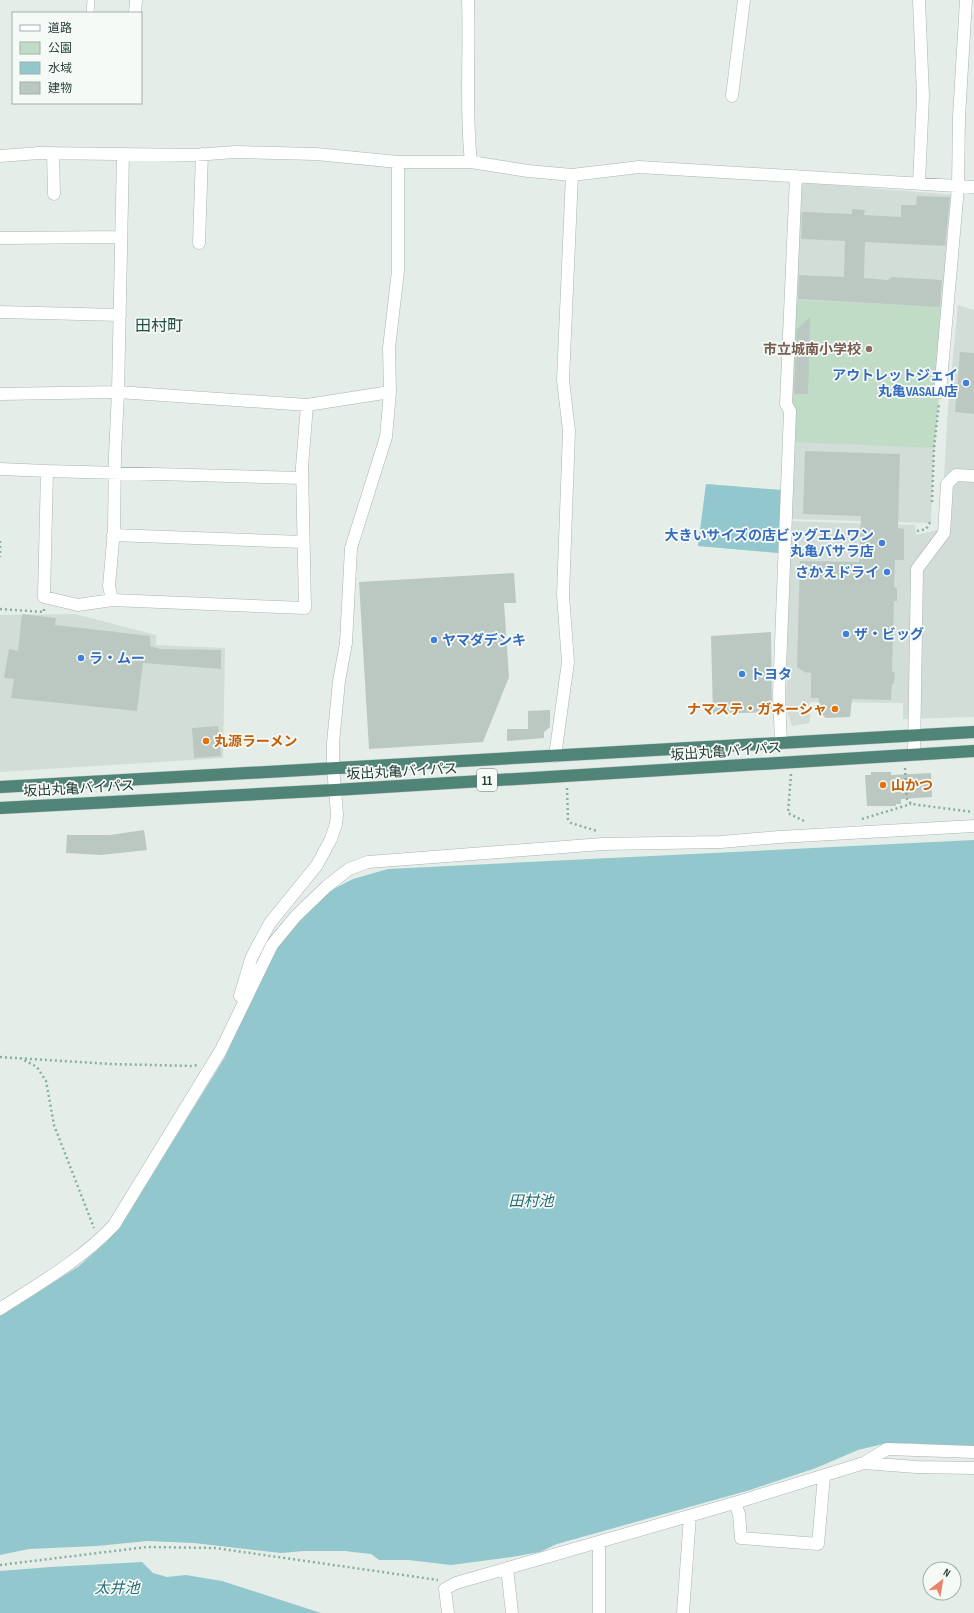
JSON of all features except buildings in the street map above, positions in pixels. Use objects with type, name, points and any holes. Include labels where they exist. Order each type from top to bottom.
[{"type":"highway","name":"坂出丸亀バイパス","points":[[0,787],[974,732]]},
{"type":"highway","name":"坂出丸亀バイパス","points":[[0,808],[335,790],[974,751]]},
{"type":"street","points":[[135,12],[136,0]]},
{"type":"street","points":[[468,0],[469,38],[467,117],[471,162]]},
{"type":"street","points":[[732,96],[744,0]]},
{"type":"street","points":[[919,0],[923,96],[919,183]]},
{"type":"street","points":[[940,392],[958,187],[959,117],[966,0]]},
{"type":"street","points":[[0,156],[53,153],[202,154],[235,152],[316,154],[398,162],[471,162],[572,175],[639,167],[974,187]]},
{"type":"street","points":[[53,153],[54,194]]},
{"type":"street","points":[[112,600],[109,586],[113,535],[118,392],[123,154]]},
{"type":"street","points":[[199,243],[202,154]]},
{"type":"street","points":[[240,1010],[240,996],[251,959],[258,945],[270,923],[317,865],[331,839],[336,824],[337,814],[333,768],[335,710],[346,643],[351,548],[386,437],[390,392],[389,348],[398,272],[398,162]]},
{"type":"street","points":[[555,756],[568,662],[563,595],[569,431],[563,380],[572,175]]},
{"type":"street","points":[[781,743],[779,694],[790,411],[786,404],[796,176]]},
{"type":"street","points":[[0,238],[121,238]]},
{"type":"street","points":[[0,312],[120,315]]},
{"type":"street","points":[[0,394],[118,392],[307,405],[390,392]]},
{"type":"street","points":[[46,471],[44,597],[78,605],[112,600],[304,608],[302,478],[307,405]]},
{"type":"street","points":[[0,469],[302,478]]},
{"type":"street","points":[[909,755],[914,735],[917,569],[944,533],[947,484],[956,475],[974,476]]},
{"type":"street","points":[[113,535],[303,542]]},
{"type":"street","points":[[0,1309],[67,1266],[102,1238],[114,1225],[221,1050],[272,945],[295,917],[326,887],[349,869],[375,861],[609,844],[721,842],[823,834],[974,826]]},
{"type":"street","points":[[448,1613],[445,1589],[456,1583],[735,1503],[864,1464],[887,1449],[974,1452]]},
{"type":"street","points":[[864,1464],[974,1468]]},
{"type":"street","points":[[735,1503],[739,1514],[741,1538],[818,1544],[824,1476]]},
{"type":"street","points":[[683,1613],[690,1516]]},
{"type":"street","points":[[599,1542],[599,1613]]},
{"type":"street","points":[[507,1568],[512,1613]]},
{"type":"lane","points":[[90,12],[91,0]]},
{"type":"path","points":[[931,508],[934,448],[940,392]]},
{"type":"path","points":[[917,531],[926,529],[931,523],[931,515]]},
{"type":"path","points":[[0,541],[0,557]]},
{"type":"path","points":[[0,609],[44,612],[44,597]]},
{"type":"path","points":[[909,755],[907,799],[911,804]]},
{"type":"path","points":[[794,762],[790,780],[788,813],[822,832],[823,834]]},
{"type":"path","points":[[567,776],[568,819],[571,823],[588,827],[600,833],[607,839],[609,844]]},
{"type":"path","points":[[860,819],[911,804],[974,813]]},
{"type":"path","points":[[0,1057],[111,1064],[193,1066],[199,1064]]},
{"type":"path","points":[[18,1058],[37,1067],[46,1081],[54,1126],[94,1229],[102,1238]]},
{"type":"path","points":[[0,1565],[147,1547],[215,1548],[456,1583]]},
{"type":"shaded area","name":"市立城南小学校","points":[[806,183],[957,195],[934,448],[931,523],[788,519],[778,553],[698,546],[706,484],[781,490],[780,514],[793,442],[795,407],[791,403],[801,185]]},
{"type":"shaded area","points":[[958,305],[974,310],[974,717],[903,719],[903,703],[810,702],[810,723],[792,726],[786,708],[790,521],[915,525],[916,535],[938,530],[941,526],[948,408]]},
{"type":"shaded area","points":[[75,614],[156,635],[156,645],[225,648],[223,758],[0,772],[0,615]]},
{"type":"green space","points":[[796,300],[948,307],[934,448],[793,442],[795,407],[791,403]]},
{"type":"water","points":[[706,484],[781,490],[778,553],[698,546]]},
{"type":"water","name":"田村池","points":[[974,840],[974,1449],[910,1443],[883,1444],[858,1450],[816,1468],[750,1490],[557,1544],[540,1552],[451,1565],[408,1560],[379,1560],[371,1554],[344,1551],[304,1551],[281,1553],[194,1543],[147,1541],[97,1546],[29,1549],[0,1555],[0,1316],[79,1266],[106,1242],[128,1214],[225,1057],[266,967],[290,928],[318,897],[353,879],[388,869]]},
{"type":"water","name":"太井池","points":[[142,1562],[153,1573],[167,1577],[186,1575],[222,1581],[321,1613],[0,1613],[0,1571]]},
{"type":"place","name":"市立城南小学校","points":[[869,349]]},
{"type":"place","name":"アウトレットジェイ 丸亀VASALA店","points":[[966,383]]},
{"type":"place","name":"大きいサイズの店ビッグエムワン 丸亀バサラ店","points":[[882,543]]},
{"type":"place","name":"さかえドライ","points":[[887,572]]},
{"type":"place","name":"ザ・ビッグ","points":[[846,634]]},
{"type":"place","name":"ヤマダデンキ","points":[[434,640]]},
{"type":"place","name":"ラ・ムー","points":[[81,658]]},
{"type":"place","name":"トヨタ","points":[[742,674]]},
{"type":"place","name":"ナマステ・ガネーシャ","points":[[835,709]]},
{"type":"place","name":"丸源ラーメン","points":[[206,741]]},
{"type":"place","name":"山かつ","points":[[883,785]]},
{"type":"district","name":"田村町","points":[[159,325]]}]
